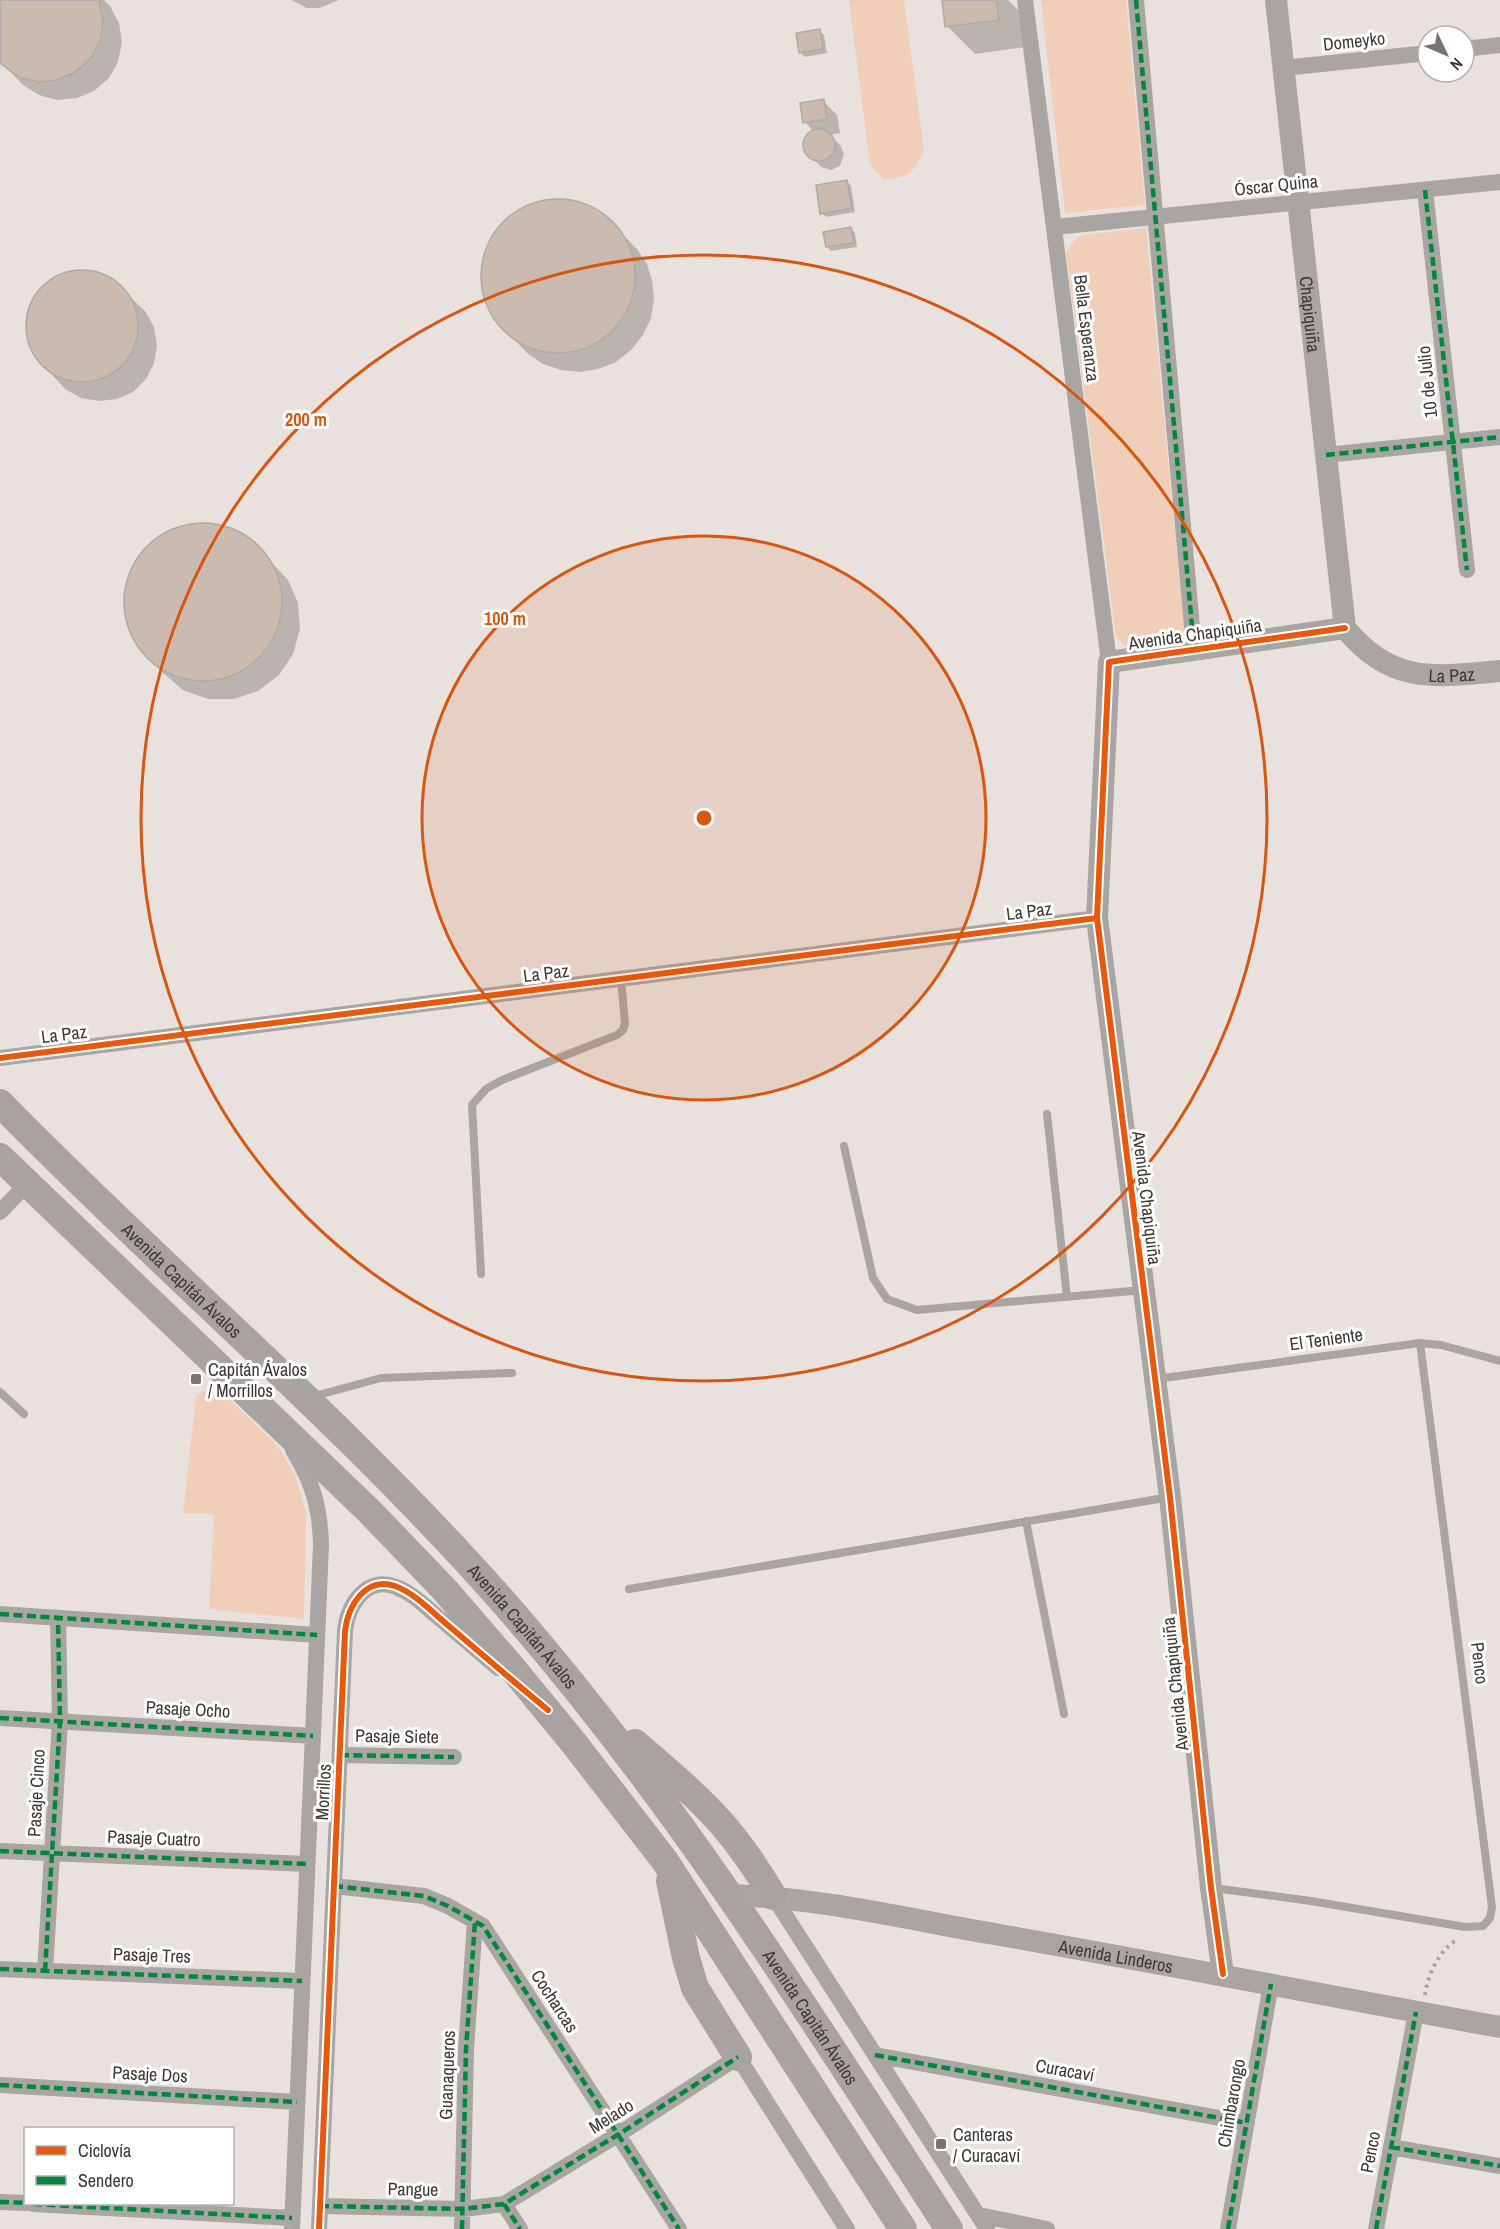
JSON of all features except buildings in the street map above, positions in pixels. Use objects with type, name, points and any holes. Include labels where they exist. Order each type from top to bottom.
[{"type":"highway","name":"Avenida Capitán Ávalos","points":[[0,1103],[102,1204],[307,1398],[446,1539],[509,1608],[583,1696],[662,1799],[731,1895],[949,2229]]},
{"type":"highway","name":"Avenida Capitán Ávalos","points":[[0,1157],[370,1512],[444,1589],[548,1710],[665,1862],[903,2229]]},
{"type":"highway","points":[[583,1696],[679,1781],[721,1823],[739,1844],[773,1896]]},
{"type":"highway","points":[[665,1862],[696,1881],[731,1895]]},
{"type":"highway","points":[[665,1862],[686,1958],[695,1988],[738,2057]]},
{"type":"street","name":"Bella Esperanza","points":[[1025,0],[1109,662]]},
{"type":"street","points":[[1136,0],[1194,649]]},
{"type":"street","name":"Chapiquiña","points":[[1276,0],[1345,628]]},
{"type":"street","points":[[1476,48],[1500,45]]},
{"type":"street","name":"Domeyko","points":[[1283,68],[1416,54]]},
{"type":"street","name":"Óscar Quina","points":[[1055,227],[1500,182]]},
{"type":"street","name":"10 de Julio","points":[[1425,189],[1467,570]]},
{"type":"street","points":[[1326,455],[1500,437]]},
{"type":"street","name":"Avenida Chapiquiña","points":[[1223,1974],[1211,1888],[1170,1497],[1097,918],[1109,662],[1345,628]]},
{"type":"street","name":"La Paz","points":[[1345,628],[1365,650],[1406,672],[1441,676],[1500,671]]},
{"type":"street","name":"La Paz","points":[[0,1058],[1097,918]]},
{"type":"street","points":[[0,1212],[27,1184]]},
{"type":"street","name":"Morrillos","points":[[264,1411],[301,1463],[316,1498],[321,1545],[292,2223]]},
{"type":"street","name":"Morrillos","points":[[319,2229],[339,1755],[346,1620],[351,1607],[366,1589],[376,1585],[395,1586],[408,1593],[548,1710]]},
{"type":"street","points":[[0,1614],[317,1635]]},
{"type":"street","name":"Pasaje Cinco","points":[[45,1971],[60,1721],[58,1618]]},
{"type":"street","name":"Pasaje Ocho","points":[[0,1718],[313,1736]]},
{"type":"street","name":"Pasaje Siete","points":[[339,1755],[454,1757]]},
{"type":"street","name":"Pasaje Cuatro","points":[[0,1851],[307,1864]]},
{"type":"street","name":"Cocharcas","points":[[334,1886],[424,1896],[448,1906],[483,1926],[679,2229]]},
{"type":"street","name":"Avenida Linderos","points":[[731,1895],[773,1896],[1223,1974],[1500,2027]]},
{"type":"street","name":"Avenida Capitán Ávalos","points":[[773,1896],[983,2222]]},
{"type":"street","name":"Guanaqueros","points":[[462,2229],[466,2049],[475,1922]]},
{"type":"street","name":"Pasaje Tres","points":[[0,1969],[302,1981]]},
{"type":"street","name":"Chimbarongo","points":[[1228,2229],[1271,1984]]},
{"type":"street","name":"Penco","points":[[1376,2229],[1419,2012]]},
{"type":"street","name":"Curacaví","points":[[875,2055],[1247,2123]]},
{"type":"street","points":[[738,2057],[847,2229]]},
{"type":"street","name":"Melado","points":[[504,2204],[619,2134],[738,2057]]},
{"type":"street","name":"Pasaje Dos","points":[[0,2085],[297,2102]]},
{"type":"street","points":[[1391,2146],[1500,2166]]},
{"type":"street","points":[[0,2202],[24,2203]]},
{"type":"street","points":[[504,2204],[520,2229]]},
{"type":"street","name":"Pangue","points":[[320,2206],[463,2209],[504,2204]]},
{"type":"street","points":[[47,2205],[292,2223]]},
{"type":"street","points":[[983,2222],[1047,2229]]},
{"type":"lane","points":[[481,1275],[472,1105],[486,1089],[502,1080],[616,1035],[623,1030],[625,1024],[621,978]]},
{"type":"lane","points":[[1047,1114],[1067,1297]]},
{"type":"lane","points":[[843,1146],[873,1278],[887,1299],[917,1310],[1144,1290]]},
{"type":"lane","points":[[0,1166],[27,1184]]},
{"type":"lane","name":"El Teniente","points":[[1155,1379],[1420,1343],[1441,1345],[1500,1360]]},
{"type":"lane","name":"Penco","points":[[1420,1343],[1492,1907],[1490,1918],[1483,1926],[1465,1927]]},
{"type":"lane","points":[[307,1398],[381,1378],[512,1373]]},
{"type":"lane","points":[[0,1392],[24,1414]]},
{"type":"lane","points":[[629,1589],[1170,1497]]},
{"type":"lane","points":[[1026,1521],[1064,1714]]},
{"type":"lane","points":[[1211,1888],[1311,1901],[1465,1927]]},
{"type":"path","points":[[1419,2012],[1428,1977],[1447,1945],[1464,1935],[1465,1927]]},
{"type":"shaded area","points":[[849,0],[904,0],[924,151],[913,169],[900,177],[884,179],[870,165]]},
{"type":"shaded area","points":[[1041,0],[1126,0],[1145,205],[1065,213]]},
{"type":"shaded area","points":[[1146,228],[1185,639],[1128,649],[1116,637],[1066,252],[1081,235]]},
{"type":"shaded area","points":[[214,1385],[272,1440],[295,1475],[306,1513],[304,1619],[209,1609],[214,1514],[183,1513],[196,1396]]},
{"type":"marked path","points":[[1136,0],[1194,649]]},
{"type":"marked path","points":[[1425,190],[1467,570]]},
{"type":"marked path","points":[[1326,455],[1500,437]]},
{"type":"marked path","points":[[0,1614],[317,1635]]},
{"type":"marked path","points":[[45,1971],[60,1721],[58,1618]]},
{"type":"marked path","points":[[0,1718],[313,1736]]},
{"type":"marked path","points":[[340,1755],[454,1757]]},
{"type":"marked path","points":[[0,1851],[307,1864]]},
{"type":"marked path","points":[[334,1886],[424,1896],[448,1906],[483,1926],[679,2229]]},
{"type":"marked path","points":[[462,2229],[466,2049],[475,1922]]},
{"type":"marked path","points":[[0,1969],[302,1981]]},
{"type":"marked path","points":[[1228,2229],[1271,1984]]},
{"type":"marked path","points":[[1376,2229],[1416,2012]]},
{"type":"marked path","points":[[875,2055],[1247,2123]]},
{"type":"marked path","points":[[320,2206],[463,2209],[504,2204],[619,2134],[738,2057]]},
{"type":"marked path","points":[[0,2085],[297,2102]]},
{"type":"marked path","points":[[1391,2147],[1500,2166]]},
{"type":"marked path","points":[[0,2202],[24,2203]]},
{"type":"marked path","points":[[504,2204],[520,2229]]},
{"type":"marked path","points":[[52,2205],[292,2218]]},
{"type":"cycle path","points":[[1223,1974],[1211,1888],[1170,1497],[1097,918],[1109,662],[1345,628]]},
{"type":"cycle path","points":[[0,1058],[1097,918]]},
{"type":"cycle path","points":[[319,2229],[345,1631],[354,1603],[360,1595],[375,1585],[384,1584],[402,1589],[424,1604],[548,1710]]},
{"type":"place","name":"Capitán Ávalos / Morrillos","points":[[196,1379]]},
{"type":"place","name":"Canteras / Curacaví","points":[[941,2144]]}]
